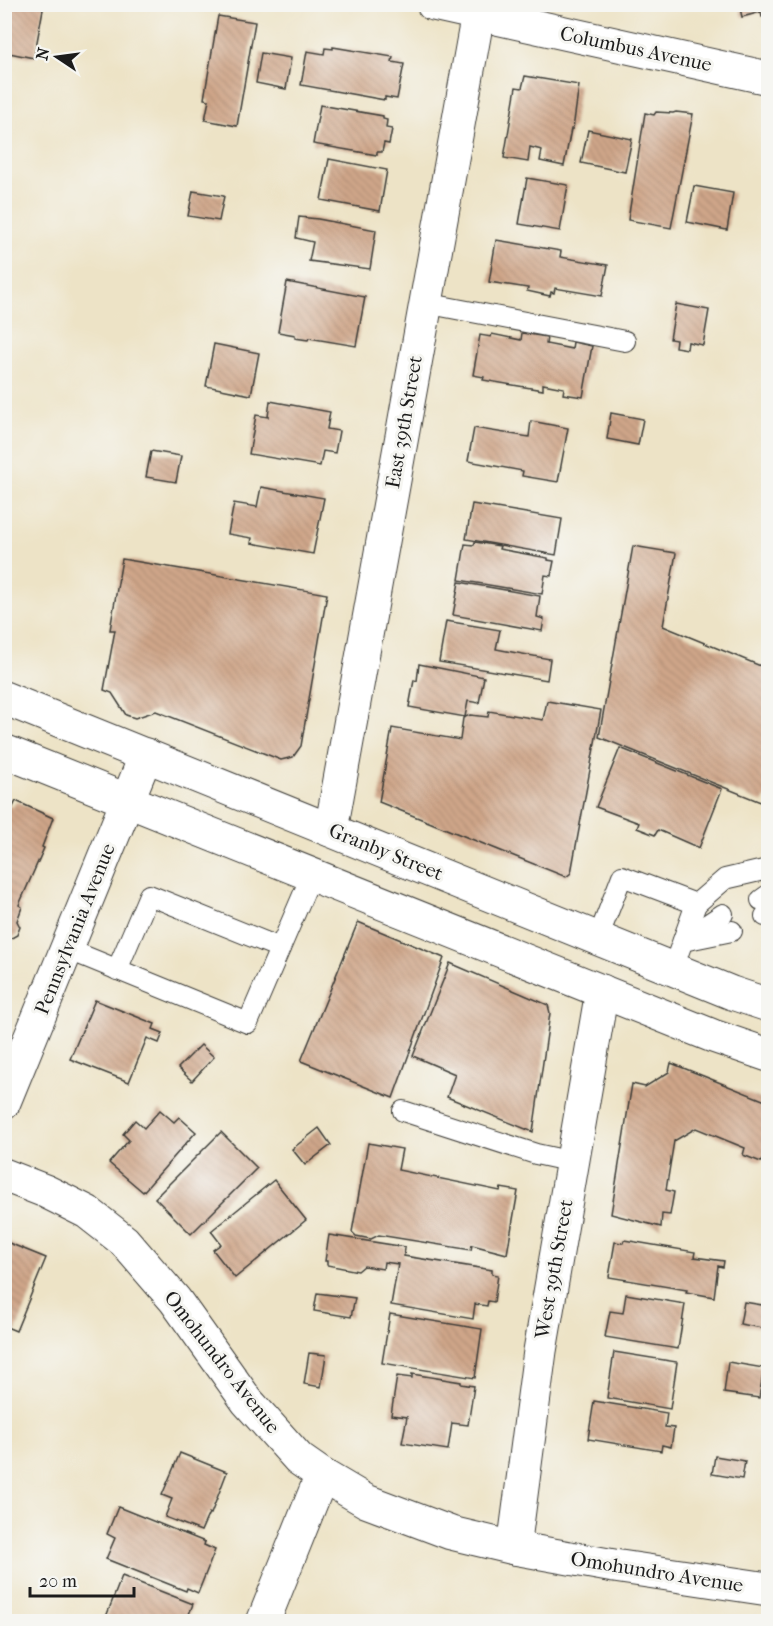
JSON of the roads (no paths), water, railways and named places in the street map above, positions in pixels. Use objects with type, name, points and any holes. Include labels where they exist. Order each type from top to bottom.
[{"type":"street","name":"Columbus Avenue","points":[[436,5],[768,78]]},
{"type":"street","name":"East 39th Street","points":[[331,830],[478,14]]},
{"type":"street","name":"Granby Street","points":[[4,698],[598,938],[678,955],[768,1005]]},
{"type":"street","points":[[4,751],[712,1036],[768,1056]]},
{"type":"street","name":"Pennsylvania Avenue","points":[[4,1102],[146,755]]},
{"type":"street","name":"West 39th Street","points":[[514,1548],[540,1351],[602,991]]},
{"type":"street","name":"Omohundro Avenue","points":[[4,1175],[45,1191],[87,1212],[124,1241],[176,1300],[248,1401],[299,1459],[366,1501],[451,1533],[514,1548],[614,1566],[768,1589]]},
{"type":"street","points":[[263,1622],[322,1475]]},
{"type":"lane","points":[[426,303],[625,341]]},
{"type":"lane","points":[[678,955],[696,904],[725,879],[768,869]]},
{"type":"lane","points":[[67,949],[248,1023],[312,874]]},
{"type":"lane","points":[[598,938],[622,876],[696,904]]},
{"type":"lane","points":[[117,970],[149,895],[280,948]]},
{"type":"lane","points":[[678,955],[728,923]]},
{"type":"lane","points":[[403,1111],[536,1154],[573,1162]]}]
